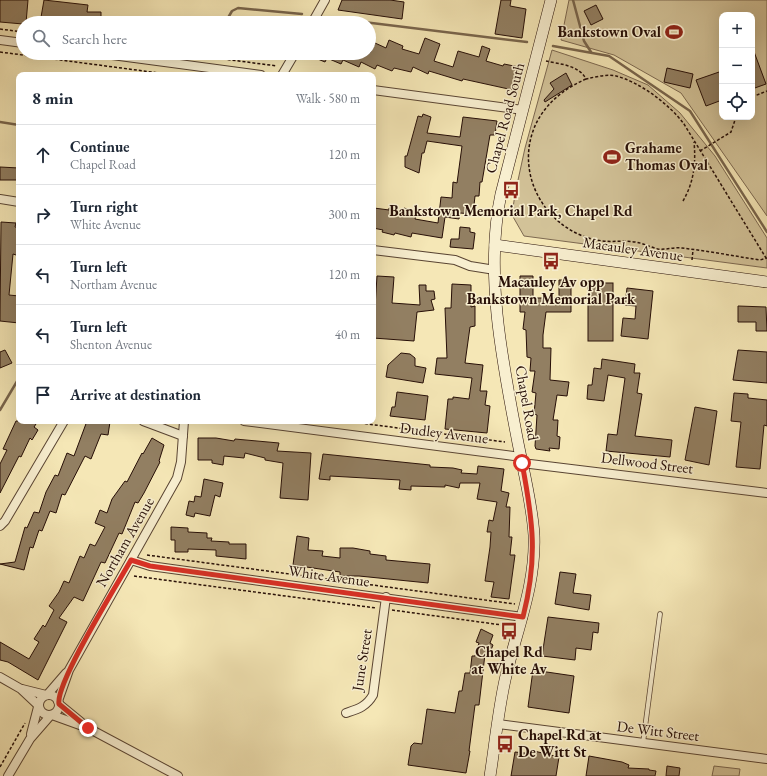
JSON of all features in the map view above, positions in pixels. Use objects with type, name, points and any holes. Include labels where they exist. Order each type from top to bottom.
[{"type":"main road","name":"Chapel Road South","points":[[495,245],[499,203],[551,0]]},
{"type":"main road","name":"Chapel Road","points":[[490,776],[505,680],[531,583],[534,548],[531,512],[506,375],[494,270],[495,245]]},
{"type":"main road","name":"Macauley Avenue","points":[[495,245],[767,282]]},
{"type":"street","points":[[316,16],[326,0]]},
{"type":"street","points":[[0,40],[16,42]]},
{"type":"street","points":[[149,60],[239,72]]},
{"type":"street","points":[[284,72],[290,60]]},
{"type":"street","points":[[376,90],[523,110]]},
{"type":"street","points":[[0,199],[16,202]]},
{"type":"street","points":[[376,250],[455,260],[470,266],[494,270]]},
{"type":"street","points":[[0,526],[5,521],[62,424]]},
{"type":"street","points":[[151,424],[183,436]]},
{"type":"street","name":"Northam Avenue","points":[[47,695],[69,670],[177,478],[184,424]]},
{"type":"street","name":"Dudley Avenue","points":[[265,424],[522,460]]},
{"type":"street","name":"Dellwood Street","points":[[522,460],[767,493]]},
{"type":"street","name":"White Avenue","points":[[131,560],[150,566],[386,597],[523,617]]},
{"type":"street","name":"June Street","points":[[346,713],[364,706],[368,703],[372,695],[386,597]]},
{"type":"street","name":"Northam Avenue","points":[[59,703],[69,670]]},
{"type":"street","points":[[0,676],[21,689],[38,706],[41,713],[88,728],[178,776]]},
{"type":"street","points":[[21,689],[53,696],[88,728]]},
{"type":"street","points":[[30,739],[41,698],[47,695]]},
{"type":"street","points":[[8,776],[30,739],[51,715],[57,712],[59,703]]},
{"type":"street","name":"De Witt Street","points":[[498,724],[767,759]]},
{"type":"lane","points":[[643,743],[660,614]]},
{"type":"path","points":[[0,29],[16,31]]},
{"type":"path","points":[[0,52],[16,54]]},
{"type":"path","points":[[536,58],[575,68],[581,72],[586,79]]},
{"type":"path","points":[[61,60],[151,72]]},
{"type":"path","points":[[232,60],[286,67]]},
{"type":"path","points":[[600,76],[616,76],[641,88],[670,108],[684,124],[767,258],[760,260],[693,250],[657,248],[636,242],[603,241],[588,238],[560,223],[549,213],[540,200],[533,185],[529,169],[529,153],[534,129],[552,100],[567,89],[586,79],[600,76]]},
{"type":"path","points":[[755,96],[767,91]]},
{"type":"path","points":[[700,152],[731,132],[735,120]]},
{"type":"path","points":[[683,201],[693,176],[695,162],[694,140]]},
{"type":"path","points":[[692,260],[693,250]]},
{"type":"path","points":[[367,424],[505,442]]},
{"type":"path","points":[[147,555],[515,604]]},
{"type":"path","points":[[134,576],[502,625],[507,632]]},
{"type":"path","points":[[0,767],[27,720]]},
{"type":"shaded area","points":[[569,0],[767,0],[767,216],[681,93],[614,55],[561,40]]},
{"type":"shaded area","name":"Bankstown Oval","points":[[552,50],[613,70],[648,85],[680,113],[715,156],[767,238],[767,268],[524,236],[512,215],[515,194],[525,148]]},
{"type":"shaded area","points":[[714,766],[740,769],[739,776],[712,776]]},
{"type":"building","points":[[0,0],[28,0],[27,16],[16,16],[16,23],[0,22]]},
{"type":"building","points":[[44,0],[88,5],[87,12],[101,12],[101,16],[41,16]]},
{"type":"building","points":[[342,0],[390,0],[404,2],[402,19],[338,10]]},
{"type":"building","points":[[501,0],[511,0],[510,6],[526,9],[522,38],[495,34]]},
{"type":"building","points":[[596,5],[603,19],[591,25],[584,11]]},
{"type":"building","points":[[425,38],[440,44],[434,61],[453,67],[458,51],[479,57],[482,46],[490,49],[486,61],[503,66],[504,64],[519,67],[513,90],[463,79],[462,81],[429,71],[428,74],[413,67],[411,72],[394,68],[392,71],[377,65],[375,69],[361,62],[359,67],[343,60],[376,60],[376,43],[386,48],[389,40],[403,46],[402,49],[419,54]]},
{"type":"building","points":[[755,54],[766,84],[755,88]]},
{"type":"building","points":[[332,60],[343,60],[341,64]]},
{"type":"building","points":[[667,68],[693,74],[690,88],[664,82]]},
{"type":"building","points":[[719,72],[719,101],[706,106],[696,80]]},
{"type":"building","points":[[566,73],[572,85],[545,102],[544,100],[554,89],[550,83]]},
{"type":"building","points":[[423,114],[431,117],[427,133],[460,137],[463,117],[497,121],[495,135],[490,135],[482,182],[480,182],[479,196],[475,196],[473,214],[460,213],[459,219],[445,217],[442,238],[412,233],[411,237],[395,233],[394,235],[376,229],[376,208],[389,210],[389,208],[403,212],[404,208],[417,212],[415,219],[438,223],[441,197],[452,198],[453,182],[457,183],[462,146],[427,141],[424,153],[422,153],[419,173],[405,167],[405,156],[407,156],[418,116],[422,117]]},
{"type":"building","points":[[0,167],[16,168],[16,180],[0,180]]},
{"type":"building","points":[[1,222],[16,223],[16,255],[13,254],[9,295],[16,296],[16,323],[0,321]]},
{"type":"building","points":[[460,227],[470,228],[470,232],[475,233],[473,249],[450,247],[451,239],[459,239]]},
{"type":"building","points":[[377,276],[394,277],[392,303],[420,305],[419,285],[426,285],[426,291],[434,291],[435,299],[431,300],[434,310],[417,312],[414,341],[376,338]]},
{"type":"building","points":[[520,276],[533,276],[533,298],[559,298],[559,280],[571,280],[571,312],[546,312],[543,335],[543,348],[551,348],[550,380],[569,382],[567,396],[557,395],[553,420],[558,420],[557,436],[560,437],[559,449],[549,448],[550,451],[536,449],[535,446],[537,415],[534,414],[536,393],[532,392],[535,371],[530,371],[531,358],[527,357],[526,330],[523,329],[525,312],[520,312]]},
{"type":"building","points":[[588,283],[613,283],[613,341],[588,341]]},
{"type":"building","points":[[452,284],[471,285],[471,307],[475,306],[475,326],[470,327],[465,363],[483,365],[480,391],[487,391],[485,405],[490,406],[487,433],[445,429],[448,399],[453,399],[453,397],[469,399],[472,378],[435,374],[437,358],[447,358],[445,308],[451,308]]},
{"type":"building","points":[[627,288],[653,291],[648,339],[621,336],[623,318],[635,319],[636,306],[625,305]]},
{"type":"building","points":[[738,306],[766,307],[767,331],[756,331],[756,322],[738,322]]},
{"type":"building","points":[[5,350],[12,363],[0,368],[0,352]]},
{"type":"building","points":[[738,350],[767,352],[767,383],[733,380]]},
{"type":"building","points":[[401,353],[410,354],[415,358],[415,366],[426,368],[423,383],[386,377],[388,365]]},
{"type":"building","points":[[602,359],[635,364],[634,373],[640,373],[637,393],[642,394],[635,436],[672,440],[670,457],[606,451],[608,434],[617,435],[625,378],[608,375],[604,401],[587,399],[588,385],[592,385],[594,368],[601,369]]},
{"type":"building","points":[[397,392],[428,396],[425,420],[390,416],[392,407],[395,407]]},
{"type":"building","points":[[734,393],[748,394],[748,398],[767,400],[767,426],[764,425],[760,469],[736,467],[741,422],[731,421]]},
{"type":"building","points":[[695,407],[717,411],[709,465],[685,460]]},
{"type":"building","points":[[16,421],[16,424],[36,424],[34,427],[38,430],[32,440],[30,438],[21,457],[19,456],[0,493],[0,464],[7,450],[3,449]]},
{"type":"building","points":[[86,424],[110,424],[108,435],[101,434],[91,459],[85,456],[65,495],[62,494],[56,513],[50,511],[42,531],[39,530],[33,548],[30,547],[24,570],[0,564],[15,562],[25,527],[27,528],[34,512],[39,513],[46,492],[55,475],[58,476],[67,453],[74,456]]},
{"type":"building","points":[[152,438],[164,445],[159,461],[160,462],[138,503],[135,502],[122,534],[119,533],[105,563],[101,562],[83,601],[74,597],[59,618],[67,622],[38,680],[8,662],[0,660],[0,642],[29,659],[39,642],[34,639],[43,625],[45,627],[54,610],[49,606],[59,592],[64,581],[69,583],[80,556],[84,558],[90,544],[95,546],[105,527],[95,523],[100,510],[107,513],[112,499],[125,481],[127,482],[142,453],[143,454]]},
{"type":"building","points":[[198,438],[216,438],[234,441],[235,439],[279,443],[277,451],[311,453],[308,500],[280,498],[283,463],[265,460],[265,458],[245,453],[244,458],[224,456],[223,465],[212,463],[212,460],[198,460]]},
{"type":"building","points":[[323,454],[430,465],[430,467],[453,468],[462,470],[461,473],[477,474],[478,466],[504,469],[501,491],[509,493],[506,507],[510,507],[509,537],[512,537],[510,555],[515,555],[509,599],[491,597],[494,582],[485,581],[491,532],[487,532],[489,520],[493,521],[497,502],[477,499],[480,483],[460,483],[459,488],[445,485],[445,487],[411,486],[411,490],[399,489],[400,480],[330,476],[330,480],[319,479]]},
{"type":"building","points":[[204,479],[223,483],[220,497],[215,495],[210,516],[195,513],[194,517],[186,515],[189,501],[194,502],[195,496],[201,497]]},
{"type":"building","points":[[171,527],[188,528],[188,532],[207,533],[207,538],[212,538],[211,541],[229,542],[229,544],[246,544],[246,559],[216,556],[216,550],[188,549],[188,552],[175,552],[175,540],[171,540]]},
{"type":"building","points":[[297,536],[309,538],[308,550],[323,551],[322,556],[340,558],[340,548],[353,548],[370,551],[370,554],[386,556],[386,560],[430,564],[428,583],[359,576],[340,576],[340,572],[293,565]]},
{"type":"building","points":[[560,572],[576,574],[573,593],[591,595],[589,610],[555,604]]},
{"type":"building","points":[[548,617],[599,623],[598,633],[593,632],[591,650],[576,648],[575,660],[542,656]]},
{"type":"building","points":[[481,629],[493,635],[490,643],[493,645],[489,655],[485,654],[479,705],[475,705],[466,773],[408,765],[411,746],[414,743],[422,744],[427,709],[455,713],[459,691],[462,691],[465,673],[470,673],[472,656],[475,656],[479,643],[476,642]]},
{"type":"building","points":[[533,670],[574,676],[569,713],[528,707]]},
{"type":"building","points":[[534,751],[559,757],[556,776],[511,776],[515,752],[533,754]]},
{"type":"building","points":[[589,756],[622,762],[629,765],[628,768],[649,769],[656,771],[655,776],[586,776]]},
{"type":"building","points":[[667,766],[680,768],[679,776],[666,776]]},
{"type":"waterway","points":[[573,0],[584,41],[591,52]]},
{"type":"waterway","points":[[229,16],[232,11],[238,8],[302,14]]},
{"type":"waterway","points":[[376,24],[527,42]]},
{"type":"waterway","points":[[553,46],[609,56],[690,111],[767,232]]},
{"type":"waterway","points":[[0,122],[16,125]]},
{"type":"waterway","points":[[0,410],[16,383]]},
{"type":"place","name":"Bankstown Oval","points":[[674,32]]},
{"type":"place","name":"Grahame Thomas Oval","points":[[612,157]]},
{"type":"place","name":"Bankstown Memorial Park, Chapel Rd","points":[[511,190]]},
{"type":"place","name":"Macauley Av opp Bankstown Memorial Park","points":[[551,261]]},
{"type":"place","name":"Chapel Rd at White Av","points":[[509,631]]},
{"type":"place","name":"Chapel Rd at De Witt St","points":[[505,744]]},
{"type":"route","points":[[88,728],[64,709],[58,702],[69,670],[131,560],[150,566],[503,613],[523,617],[531,583],[534,536],[522,463]]}]
